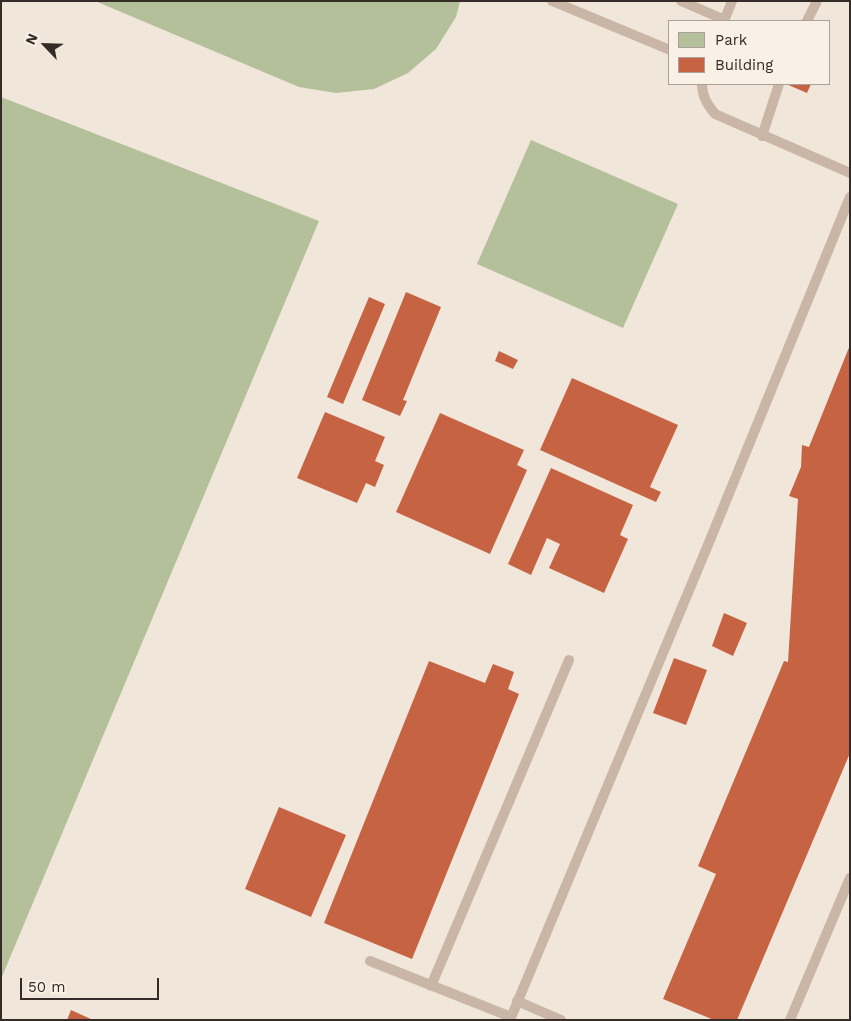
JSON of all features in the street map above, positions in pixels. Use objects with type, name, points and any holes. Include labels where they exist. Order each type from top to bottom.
[{"type":"lane","points":[[552,1],[668,49]]},
{"type":"lane","points":[[681,1],[724,20],[732,1]]},
{"type":"lane","points":[[806,20],[816,1]]},
{"type":"lane","points":[[702,85],[702,91],[707,104],[715,114],[850,173]]},
{"type":"lane","points":[[762,136],[780,85]]},
{"type":"lane","points":[[370,961],[510,1018],[845,221],[850,197]]},
{"type":"lane","points":[[431,986],[569,660]]},
{"type":"lane","points":[[790,1020],[850,878]]},
{"type":"lane","points":[[517,1001],[561,1020]]},
{"type":"green space","points":[[95,1],[460,1],[456,17],[436,49],[408,73],[374,89],[336,93],[299,87]]},
{"type":"green space","points":[[1,97],[319,221],[1,979]]},
{"type":"green space","points":[[531,140],[678,204],[623,328],[477,264]]},
{"type":"building","points":[[788,85],[811,85],[807,93]]},
{"type":"building","points":[[406,292],[441,307],[403,400],[407,401],[400,416],[362,400]]},
{"type":"building","points":[[369,297],[385,304],[343,404],[327,397]]},
{"type":"building","points":[[850,345],[850,753],[737,1020],[714,1020],[663,999],[716,874],[698,866],[784,661],[788,662],[798,499],[789,496],[801,467],[802,445],[809,447]]},
{"type":"building","points":[[499,351],[518,360],[513,369],[495,361]]},
{"type":"building","points":[[572,378],[678,425],[650,487],[661,492],[656,502],[540,450]]},
{"type":"building","points":[[325,412],[385,437],[375,461],[384,465],[375,487],[366,483],[357,503],[297,478]]},
{"type":"building","points":[[440,413],[524,450],[517,465],[527,470],[490,554],[396,512]]},
{"type":"building","points":[[551,468],[633,505],[620,535],[628,539],[604,593],[549,568],[560,544],[547,538],[531,575],[508,564]]},
{"type":"building","points":[[724,613],[747,623],[733,656],[712,646]]},
{"type":"building","points":[[674,658],[707,670],[686,725],[653,713]]},
{"type":"building","points":[[429,661],[485,683],[493,664],[514,672],[508,689],[519,694],[412,959],[324,923]]},
{"type":"building","points":[[279,807],[346,835],[311,917],[245,889]]},
{"type":"building","points":[[71,1010],[93,1020],[67,1020]]}]
